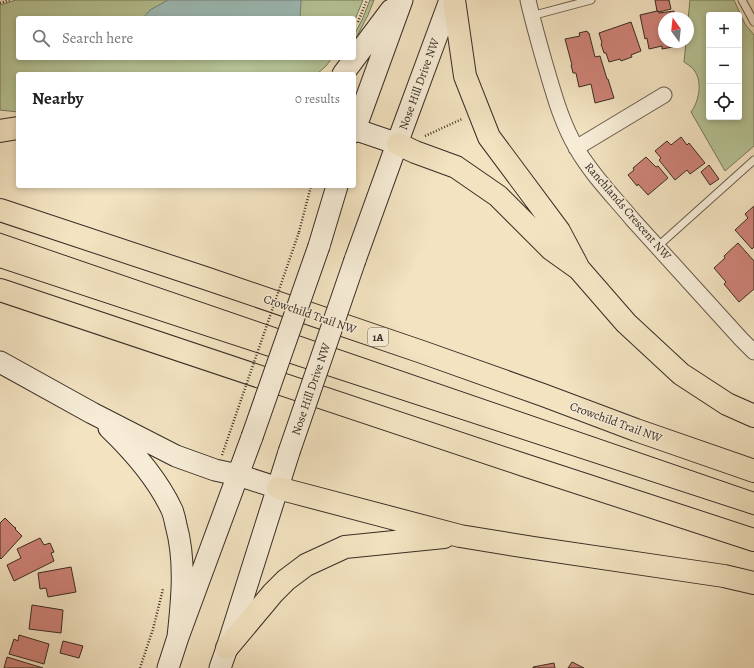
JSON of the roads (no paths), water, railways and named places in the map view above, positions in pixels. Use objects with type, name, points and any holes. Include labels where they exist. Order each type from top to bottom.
[{"type":"highway","points":[[454,0],[465,76],[489,136],[559,232],[580,269],[626,323],[681,374],[727,404],[754,416]]},
{"type":"highway","points":[[0,131],[16,128]]},
{"type":"highway","points":[[398,144],[415,152],[456,166],[498,196],[551,249],[580,269]]},
{"type":"highway","name":"Crowchild Trail NW","points":[[0,210],[415,349],[550,397],[636,430],[754,471]]},
{"type":"highway","points":[[0,290],[754,540]]},
{"type":"highway","points":[[278,488],[460,536],[724,576],[754,583]]},
{"type":"highway","points":[[227,648],[273,593],[286,580],[306,565],[345,547],[460,536]]},
{"type":"main road","points":[[356,57],[399,0]]},
{"type":"main road","points":[[356,125],[402,0]]},
{"type":"main road","name":"Nose Hill Drive NW","points":[[220,668],[289,452],[355,260],[450,0]]},
{"type":"main road","points":[[345,72],[354,60]]},
{"type":"main road","points":[[0,121],[16,123]]},
{"type":"main road","points":[[356,131],[398,144]]},
{"type":"main road","points":[[168,668],[252,437],[319,246],[336,188]]},
{"type":"main road","points":[[0,362],[92,413],[176,456],[215,470],[238,475],[278,488]]},
{"type":"main road","points":[[92,413],[123,441],[147,470],[159,487],[172,511],[179,537],[182,560],[182,592],[178,637]]},
{"type":"street","name":"Ranchlands Crescent NW","points":[[528,0],[531,16],[558,109],[576,148],[589,168],[604,186],[754,352]]},
{"type":"street","points":[[576,148],[664,95]]},
{"type":"lane","points":[[531,16],[591,0]]},
{"type":"lane","points":[[742,0],[754,22]]},
{"type":"lane","points":[[658,247],[754,160]]},
{"type":"water","points":[[168,0],[301,0],[300,16],[145,16],[150,10]]},
{"type":"tram line","points":[[0,233],[754,492]]},
{"type":"tram line","points":[[0,268],[754,515]]}]
